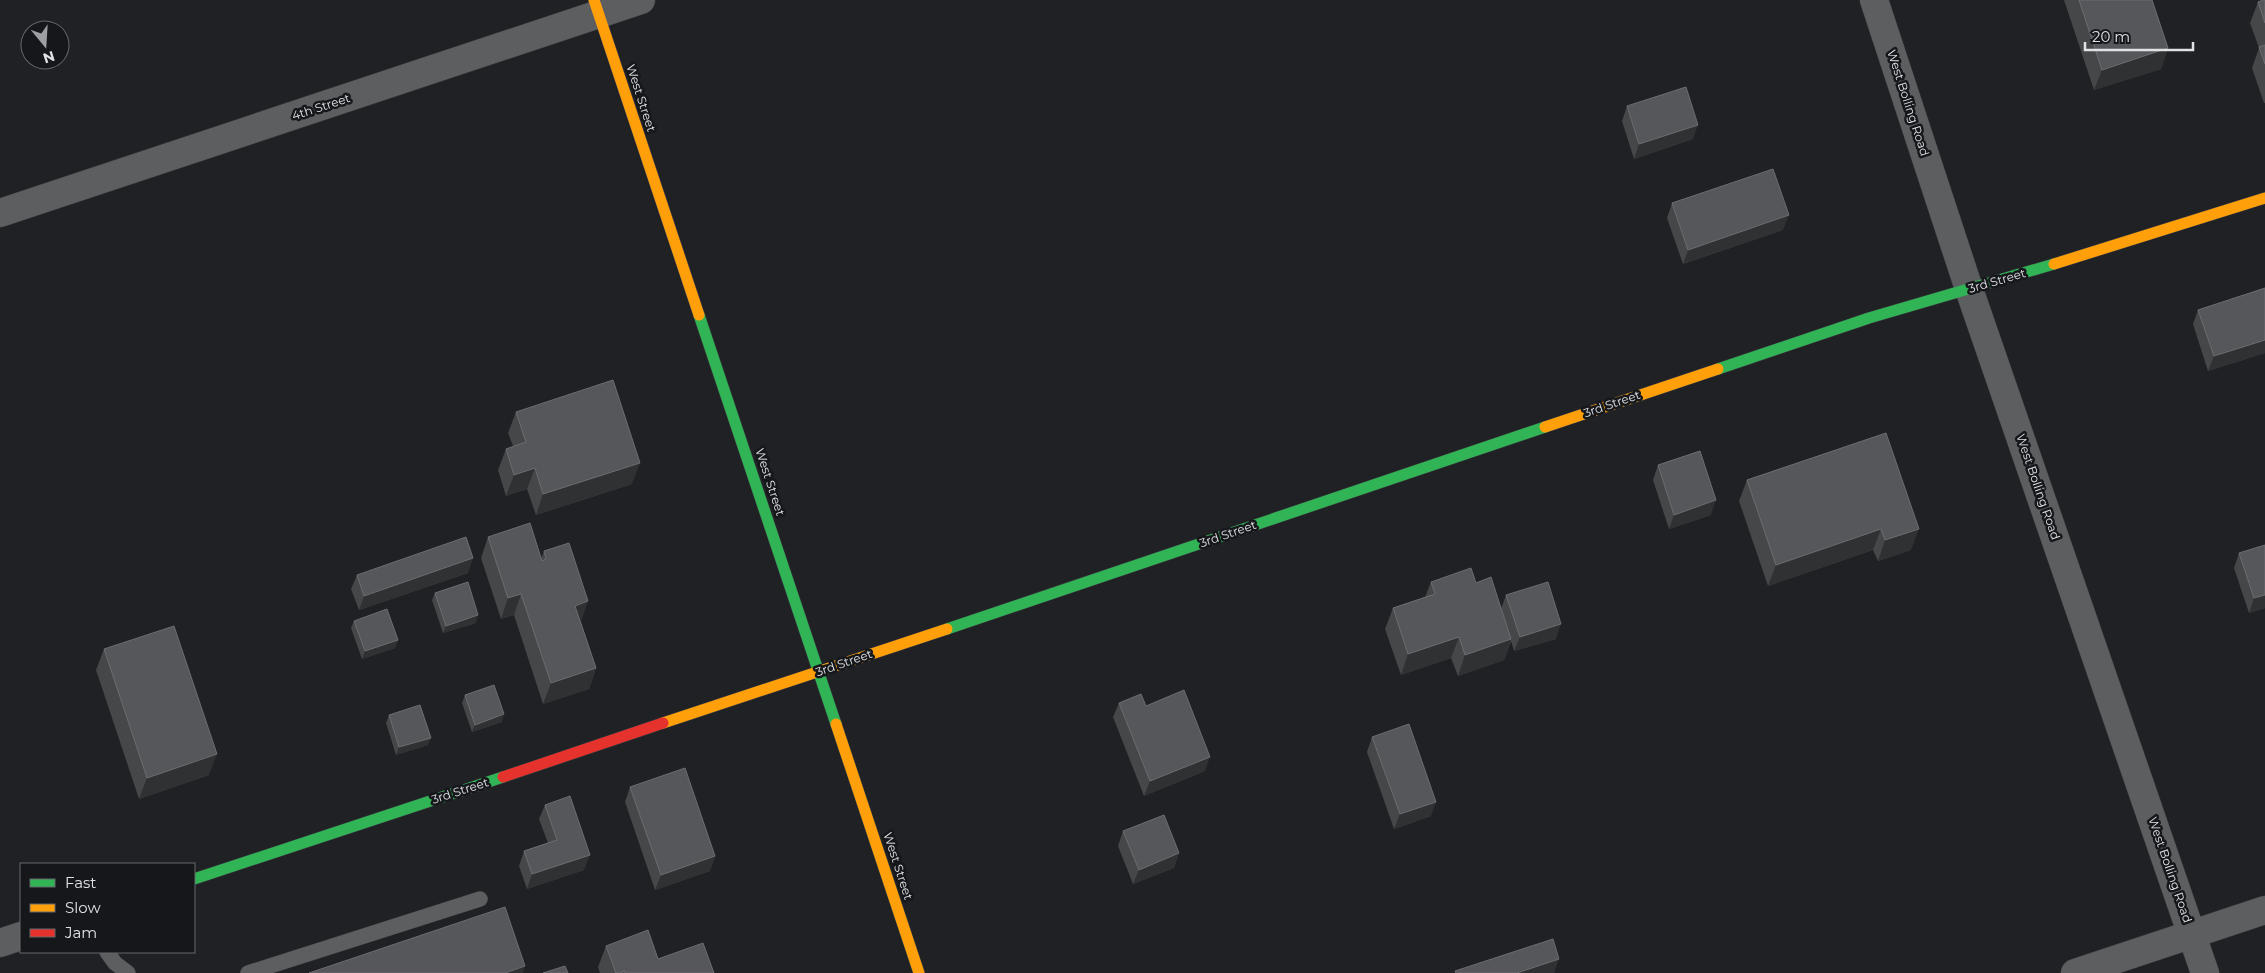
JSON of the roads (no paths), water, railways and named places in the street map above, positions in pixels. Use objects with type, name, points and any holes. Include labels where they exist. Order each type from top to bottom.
[{"type":"street","name":"4th Street","points":[[0,214],[596,7],[641,0]]},
{"type":"street","name":"West Bolling Road","points":[[1874,0],[1969,288],[2205,973]]},
{"type":"street","name":"West Street","points":[[596,7],[919,973]]},
{"type":"street","name":"3rd Street","points":[[195,879],[818,672],[1868,318],[1969,288],[2007,279],[2265,198]]},
{"type":"street","points":[[2075,973],[2265,910]]},
{"type":"street","points":[[0,943],[20,936]]},
{"type":"lane","points":[[248,973],[480,899]]},
{"type":"lane","points":[[108,953],[115,963],[128,973]]}]
